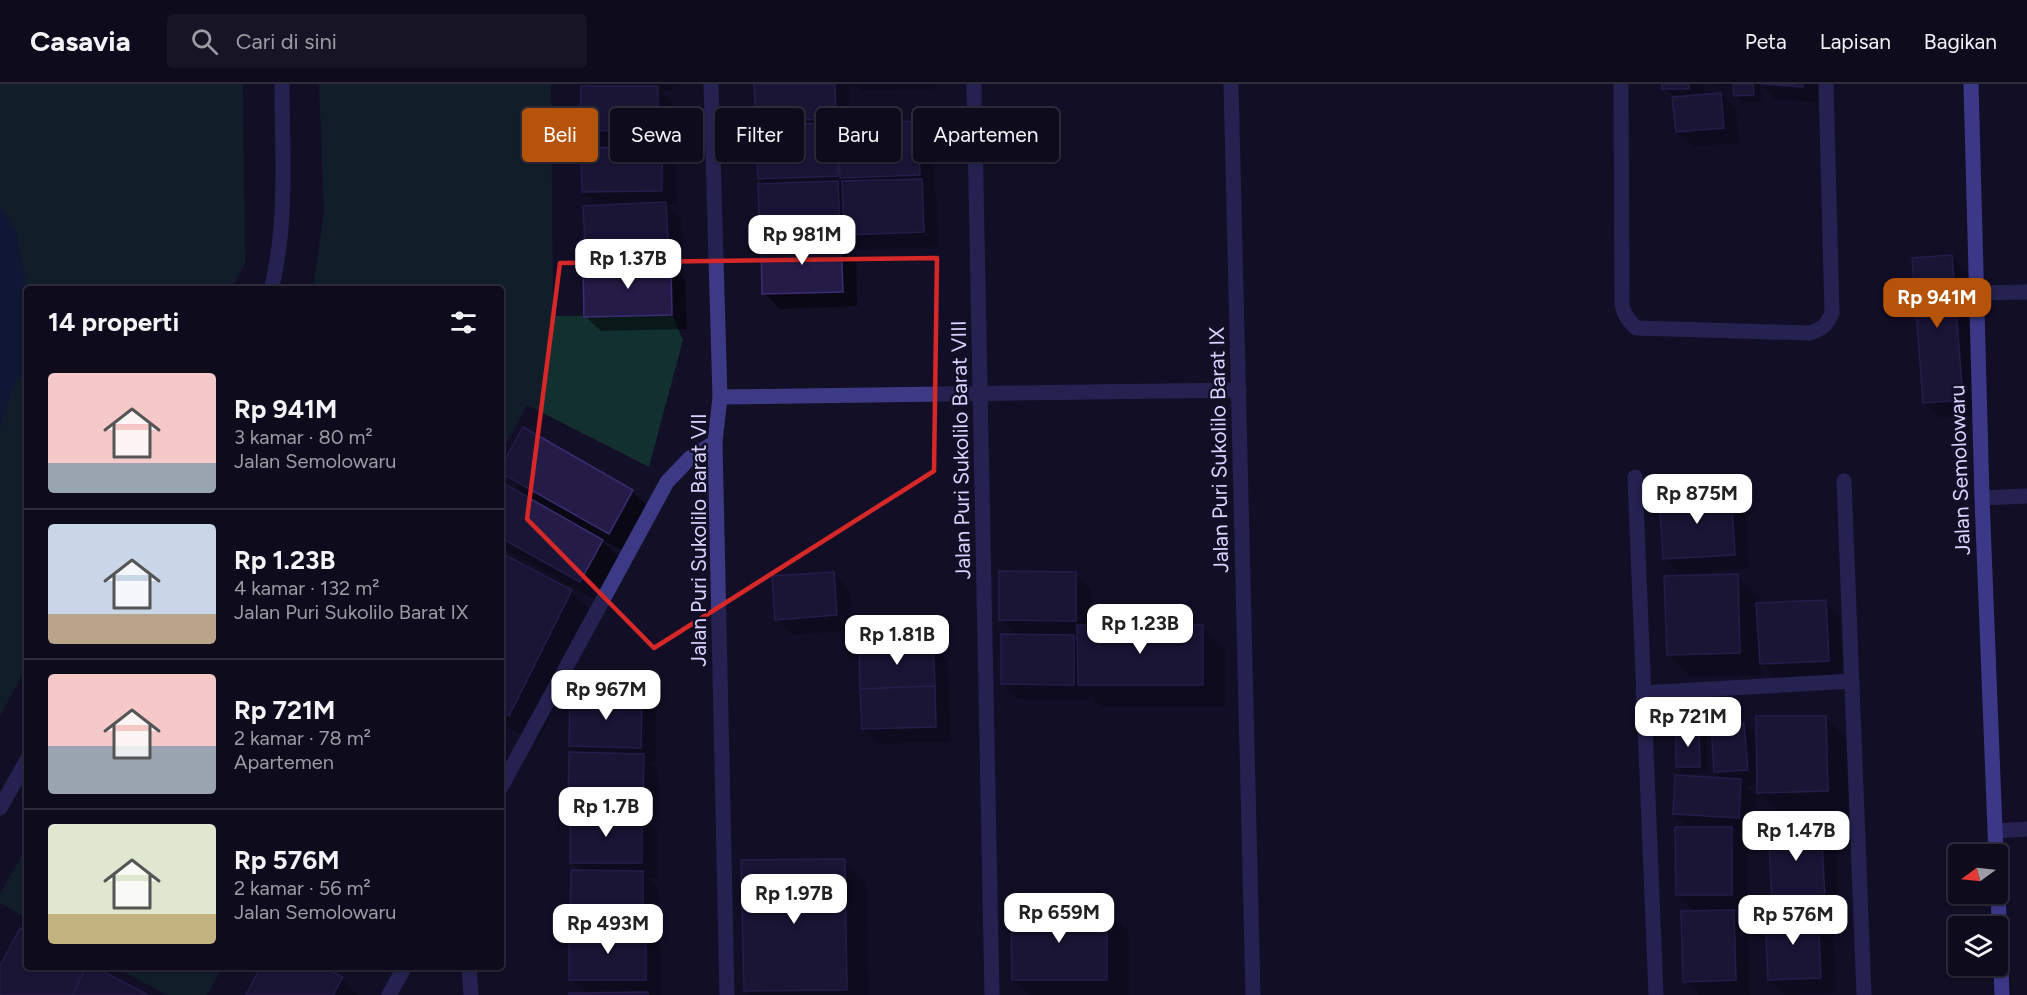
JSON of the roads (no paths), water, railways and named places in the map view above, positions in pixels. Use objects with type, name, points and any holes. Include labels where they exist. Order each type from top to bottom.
[{"type":"main road","name":"Jalan Semolowaru","points":[[1971,84],[1982,498],[1996,844]]},
{"type":"main road","points":[[1998,904],[2002,995]]},
{"type":"street","points":[[272,286],[277,265],[282,208],[282,84]]},
{"type":"street","name":"Jalan Puri Sukolilo Barat VII","points":[[711,84],[720,397],[715,442],[727,995]]},
{"type":"street","name":"Jalan Puri Sukolilo Barat VIII","points":[[974,84],[992,995]]},
{"type":"street","name":"Jalan Puri Sukolilo Barat IX","points":[[1232,84],[1253,995]]},
{"type":"street","points":[[1621,84],[1622,304],[1624,315],[1636,328],[1810,333],[1828,324],[1832,314],[1826,84]]},
{"type":"street","points":[[1976,293],[2027,292]]},
{"type":"street","points":[[720,397],[1239,390]]},
{"type":"street","points":[[504,782],[667,482],[690,458],[715,442]]},
{"type":"street","points":[[1635,477],[1656,995]]},
{"type":"street","points":[[1844,481],[1864,995]]},
{"type":"street","points":[[1982,498],[2027,496]]},
{"type":"street","points":[[1644,693],[1852,681]]},
{"type":"street","points":[[0,808],[24,765]]},
{"type":"street","points":[[1995,831],[2027,829]]},
{"type":"street","points":[[389,995],[403,970]]},
{"type":"street","points":[[470,970],[471,995]]},
{"type":"water","points":[[0,206],[16,231],[25,286],[24,368],[12,390],[0,428]]}]
